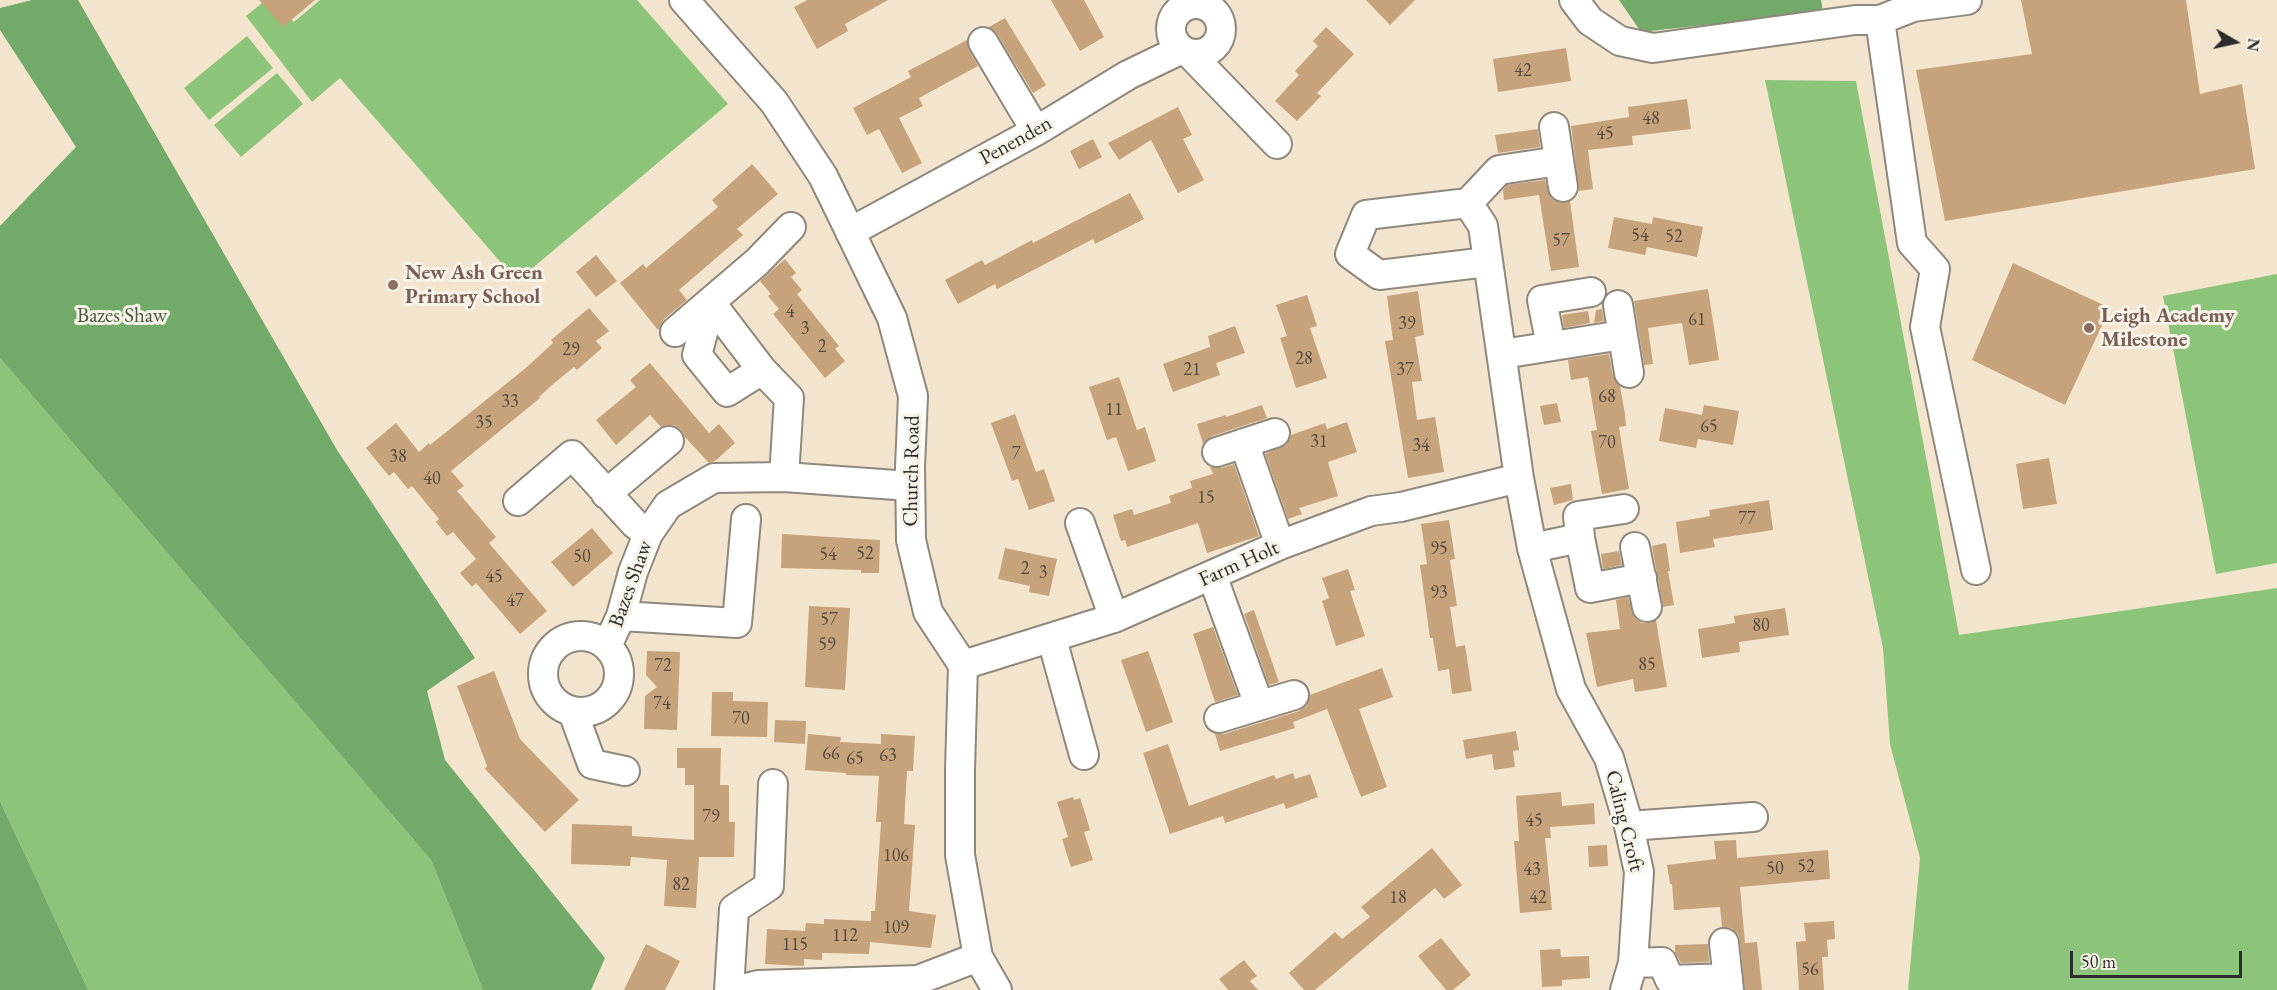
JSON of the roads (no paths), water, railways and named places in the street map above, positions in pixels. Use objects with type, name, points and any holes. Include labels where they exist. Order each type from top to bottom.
[{"type":"street","name":"Church Road","points":[[684,0],[774,102],[823,176],[892,318],[914,396],[910,486],[911,540],[928,612],[963,665]]},
{"type":"street","points":[[1574,0],[1590,21],[1620,41],[1653,48],[1867,20],[1913,7],[1967,0]]},
{"type":"street","points":[[1211,4],[1187,5],[1179,9],[1170,26],[1171,35],[1185,52],[1277,144]]},
{"type":"street","points":[[1867,20],[1912,243],[1935,269],[1925,327],[1976,570]]},
{"type":"street","points":[[983,42],[1036,131]]},
{"type":"street","name":"Penenden","points":[[850,232],[1036,131],[1128,75],[1185,52]]},
{"type":"street","points":[[1487,262],[1379,275],[1350,254],[1366,215],[1468,203],[1500,170],[1561,174],[1554,127]]},
{"type":"street","points":[[1468,203],[1483,226],[1519,478],[1532,548],[1580,538]]},
{"type":"street","points":[[675,332],[757,262],[791,227]]},
{"type":"street","points":[[1551,346],[1542,300],[1591,292]]},
{"type":"street","points":[[711,303],[762,370],[789,398],[784,477]]},
{"type":"street","points":[[711,303],[697,355],[727,392],[762,370]]},
{"type":"street","points":[[1618,305],[1629,374]]},
{"type":"street","points":[[1503,354],[1622,335]]},
{"type":"street","points":[[1217,452],[1275,433]]},
{"type":"street","points":[[606,494],[669,441]]},
{"type":"street","points":[[1245,442],[1280,545]]},
{"type":"street","points":[[518,501],[572,455],[606,494],[648,534]]},
{"type":"street","name":"Bazes Shaw","points":[[607,646],[621,616],[633,572],[648,534],[668,505],[714,478],[784,477],[910,486]]},
{"type":"street","name":"Farm Holt","points":[[963,665],[1114,618],[1280,545],[1371,511],[1401,507],[1519,478]]},
{"type":"street","points":[[1624,509],[1578,516],[1590,588],[1642,578]]},
{"type":"street","points":[[621,616],[737,623],[747,519]]},
{"type":"street","points":[[1080,523],[1114,618]]},
{"type":"street","points":[[1635,547],[1647,607]]},
{"type":"street","name":"Caling Croft","points":[[1532,548],[1571,689],[1609,758],[1629,826],[1639,872],[1633,963],[1625,990]]},
{"type":"street","points":[[1212,575],[1259,705]]},
{"type":"street","name":"Bazes Shaw","points":[[583,636],[596,639],[607,646],[616,658],[619,671],[618,684],[612,698],[602,707],[590,712],[573,712],[561,707],[551,698],[543,676],[545,663],[550,653],[560,643],[583,636]]},
{"type":"street","points":[[1052,639],[1084,755]]},
{"type":"street","points":[[963,665],[960,855],[978,957],[997,990]]},
{"type":"street","points":[[1219,718],[1294,695]]},
{"type":"street","points":[[573,712],[592,764],[625,771]]},
{"type":"street","points":[[729,990],[734,909],[769,886],[773,784]]},
{"type":"street","points":[[1629,826],[1753,817]]},
{"type":"street","points":[[1633,963],[1662,962],[1670,980],[1728,984],[1724,943]]},
{"type":"street","points":[[738,990],[758,985],[871,986],[918,980],[978,957]]},
{"type":"place","name":"New Ash Green Primary School","points":[[393,285]]},
{"type":"place","name":"Leigh Academy Milestone","points":[[2089,328]]}]
